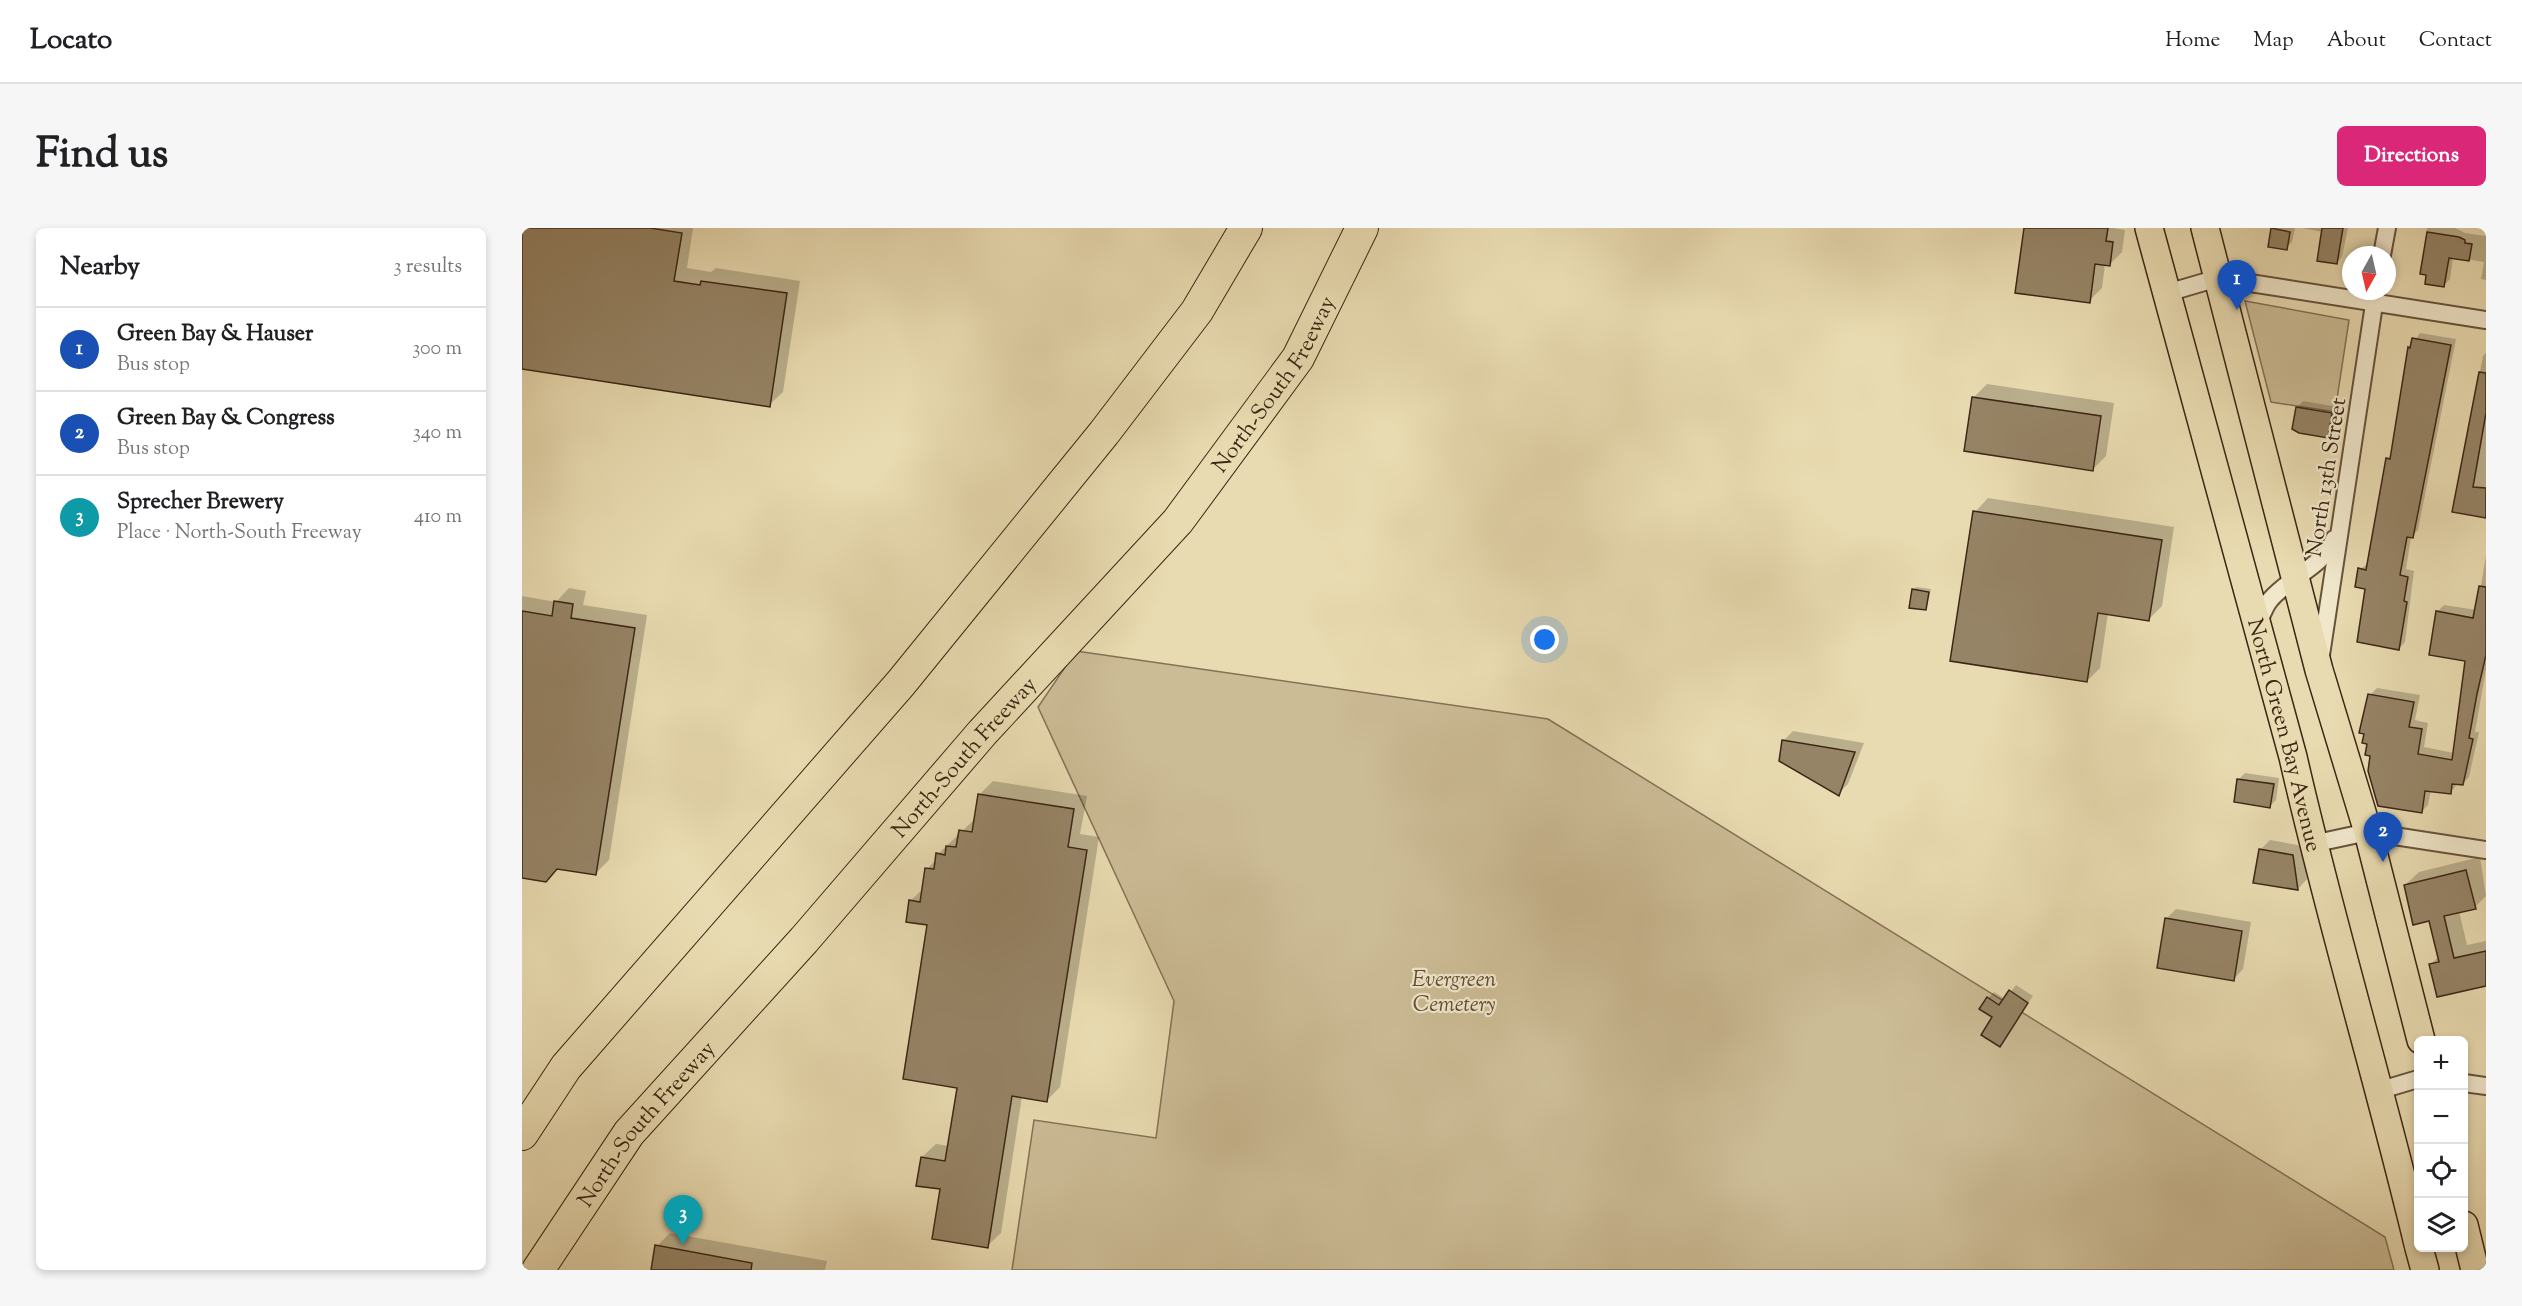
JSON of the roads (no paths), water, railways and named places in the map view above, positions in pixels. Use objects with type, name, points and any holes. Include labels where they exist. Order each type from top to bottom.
[{"type":"highway","points":[[522,1113],[566,1067],[894,692],[1197,311],[1246,228]]},
{"type":"highway","name":"North-South Freeway","points":[[538,1270],[629,1133],[804,940],[982,733],[1178,521],[1298,358],[1362,228]]},
{"type":"highway","points":[[522,1134],[566,1067]]},
{"type":"main road","name":"North Green Bay Avenue","points":[[2149,228],[2293,757],[2312,844],[2381,1090],[2414,1225]]},
{"type":"main road","points":[[2205,228],[2319,670],[2368,832],[2420,1036]]},
{"type":"main road","points":[[2468,1243],[2475,1270]]},
{"type":"main road","name":"North Green Bay Avenue","points":[[2420,1252],[2425,1270]]},
{"type":"street","points":[[2384,246],[2387,228]]},
{"type":"street","points":[[2167,293],[2218,278],[2342,292]]},
{"type":"street","name":"North 13th Street","points":[[2319,670],[2375,300]]},
{"type":"street","points":[[2394,300],[2486,320]]},
{"type":"street","points":[[2257,626],[2269,601],[2295,577],[2328,553],[2340,521]]},
{"type":"street","points":[[2312,844],[2368,832],[2486,850]]},
{"type":"street","points":[[2381,1090],[2414,1080]]},
{"type":"street","points":[[2468,1084],[2486,1086]]},
{"type":"place","name":"Green Bay & Hauser","points":[[2237,310]]},
{"type":"place","name":"Green Bay & Congress","points":[[2383,862]]},
{"type":"place","name":"Sprecher Brewery","points":[[683,1245]]},
{"type":"park label","name":"Evergreen Cemetery","points":[[1454,990]]}]
